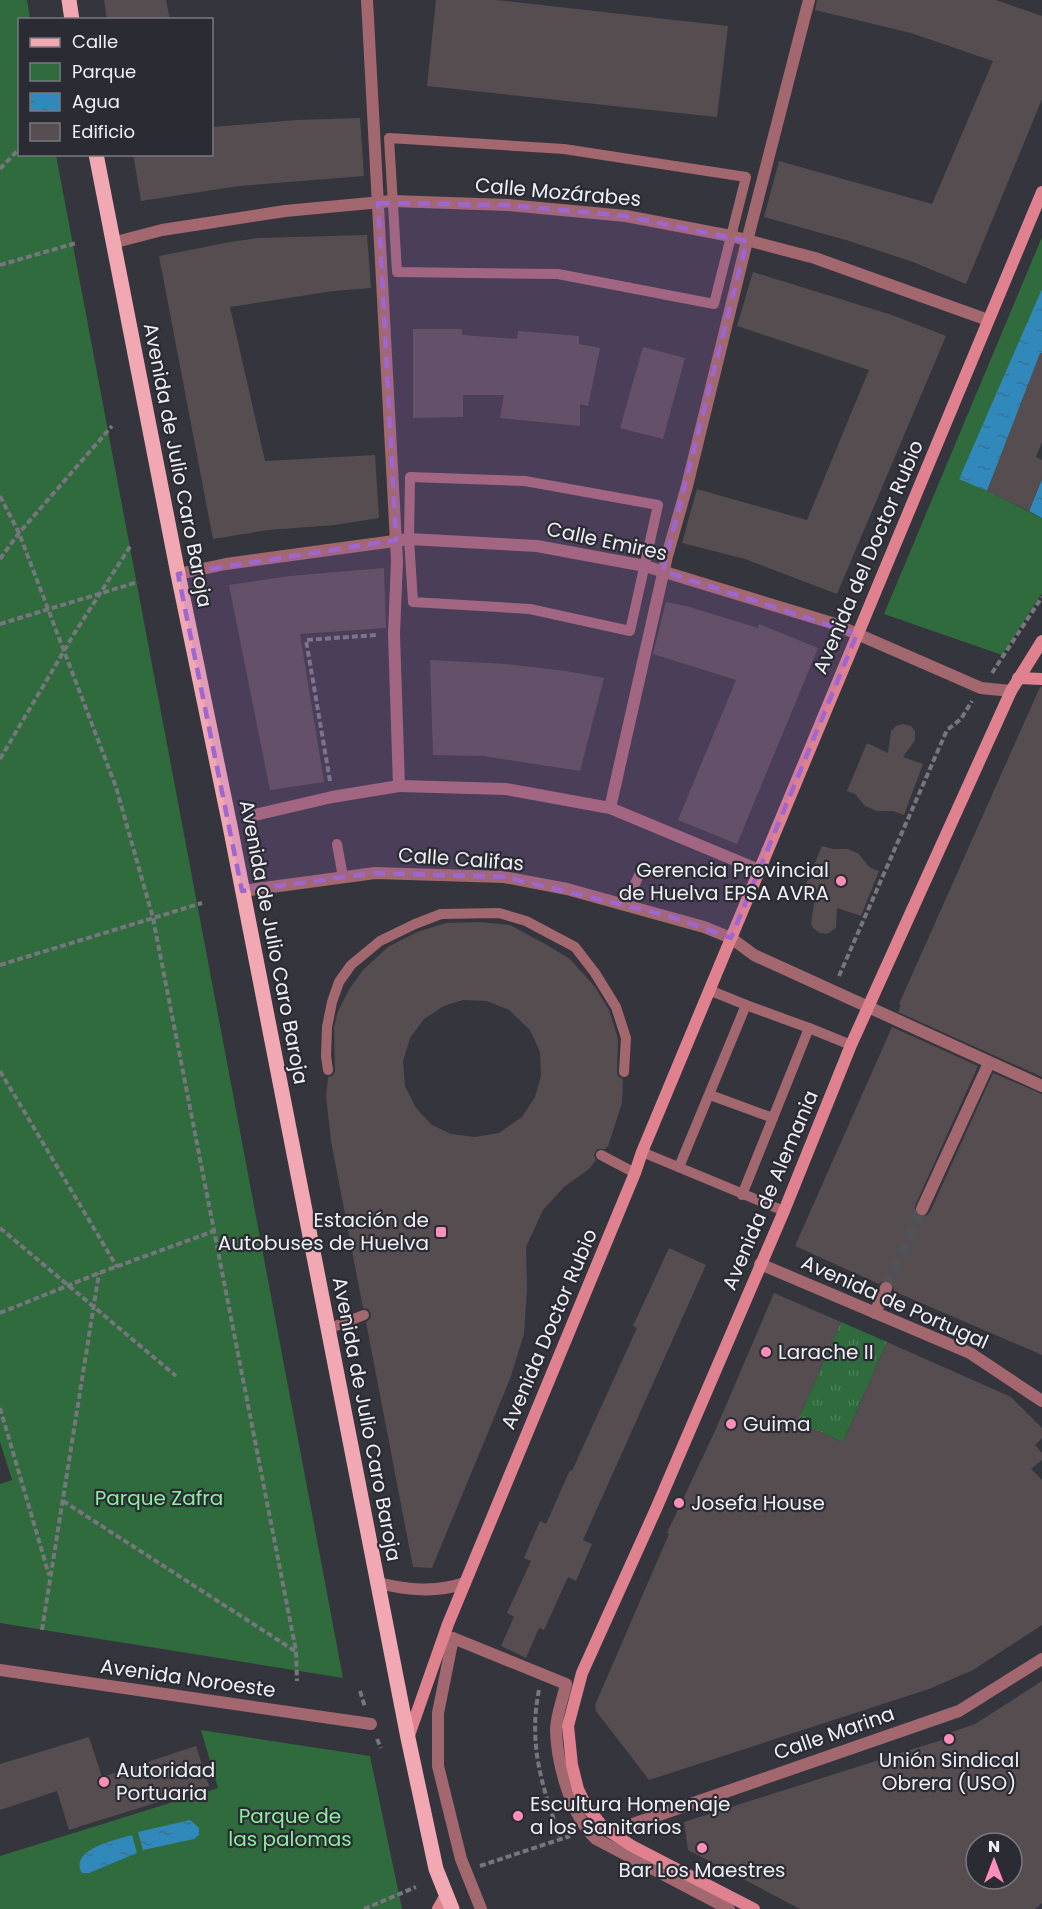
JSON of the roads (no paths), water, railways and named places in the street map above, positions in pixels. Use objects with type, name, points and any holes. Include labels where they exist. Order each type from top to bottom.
[{"type":"main road","points":[[69,0],[72,18]]},
{"type":"main road","name":"Avenida de Julio Caro Baroja","points":[[96,156],[408,1738],[436,1869],[449,1902]]},
{"type":"main road","name":"Avenida del Doctor Rubio","points":[[731,938],[1042,192]]},
{"type":"main road","name":"Avenida de Alemania","points":[[754,1909],[632,1846],[604,1828],[586,1806],[578,1789],[572,1765],[568,1726],[582,1673],[656,1509],[784,1211],[851,1045],[1011,691],[1042,641]]},
{"type":"main road","points":[[1018,678],[1042,679]]},
{"type":"main road","name":"Avenida Doctor Rubio","points":[[408,1738],[448,1624],[731,938]]},
{"type":"main road","points":[[438,1909],[449,1902]]},
{"type":"street","points":[[367,0],[378,203],[402,540],[397,561],[394,634],[399,786]]},
{"type":"street","points":[[610,808],[663,571],[690,474],[809,0]]},
{"type":"street","name":"Calle Mozárabes","points":[[112,243],[162,230],[285,211],[392,201],[508,205],[626,216],[731,236],[815,258],[988,320]]},
{"type":"street","name":"Calle Emires","points":[[178,574],[226,564],[402,540],[537,546],[663,571],[832,623],[981,688],[1011,691]]},
{"type":"street","points":[[255,815],[333,797],[399,786],[506,789],[610,808],[759,870]]},
{"type":"street","name":"Calle Califas","points":[[242,891],[375,873],[504,877],[567,889],[704,927],[731,938],[754,955],[1042,1086]]},
{"type":"street","points":[[922,1209],[990,1063]]},
{"type":"street","name":"Avenida de Portugal","points":[[760,1263],[970,1353],[1042,1401]]},
{"type":"street","points":[[875,1313],[886,1288]]},
{"type":"street","points":[[378,1583],[405,1589],[429,1590],[448,1589],[465,1583]]},
{"type":"street","points":[[481,1909],[465,1871],[438,1766],[438,1713],[453,1638],[566,1684],[556,1728],[560,1767],[575,1807],[587,1830],[596,1839],[729,1909]]},
{"type":"street","name":"Calle Marina","points":[[630,1825],[959,1710],[1042,1659]]},
{"type":"street","name":"Avenida Noroeste","points":[[0,1670],[371,1724]]},
{"type":"lane","points":[[389,138],[564,149],[746,177],[714,304],[558,274],[397,272],[392,201],[389,138]]},
{"type":"lane","points":[[410,477],[525,481],[658,505],[630,631],[530,609],[413,602],[402,540],[410,477]]},
{"type":"lane","points":[[337,844],[343,877]]},
{"type":"lane","points":[[626,904],[639,875]]},
{"type":"lane","points":[[328,1070],[327,1027],[332,1002],[339,982],[351,965],[380,941],[441,914],[499,913],[526,921],[575,947],[595,973],[616,1007],[626,1038],[624,1072]]},
{"type":"lane","points":[[709,990],[851,1045]]},
{"type":"lane","points":[[679,1167],[746,1005]]},
{"type":"lane","points":[[742,1195],[809,1028]]},
{"type":"lane","points":[[710,1095],[772,1118]]},
{"type":"lane","points":[[642,1152],[784,1211]]},
{"type":"lane","points":[[601,1155],[635,1173]]},
{"type":"lane","points":[[328,1329],[364,1315]]},
{"type":"water","points":[[1042,289],[1042,354],[987,491],[959,479]]},
{"type":"water","points":[[1042,479],[1042,518],[1029,511]]},
{"type":"water","points":[[190,1820],[199,1828],[199,1835],[194,1839],[143,1850],[138,1832]]},
{"type":"water","points":[[132,1835],[137,1853],[89,1873],[82,1873],[80,1865],[82,1858],[88,1852],[106,1843]]},
{"type":"tunnel","points":[[886,1288],[922,1209]]},
{"type":"place","name":"Gerencia Provincial de Huelva EPSA AVRA","points":[[841,881]]},
{"type":"place","name":"Estación de Autobuses de Huelva","points":[[441,1232]]},
{"type":"place","name":"Larache II","points":[[766,1352]]},
{"type":"place","name":"Guima","points":[[731,1424]]},
{"type":"place","name":"Josefa House","points":[[679,1503]]},
{"type":"place","name":"Unión Sindical Obrera (USO)","points":[[949,1739]]},
{"type":"place","name":"Autoridad Portuaria","points":[[104,1782]]},
{"type":"place","name":"Escultura Homenaje a los Sanitarios","points":[[518,1816]]},
{"type":"place","name":"Bar Los Maestres","points":[[702,1848]]},
{"type":"park label","name":"Parque Zafra","points":[[159,1498]]},
{"type":"park label","name":"Parque de las palomas","points":[[290,1828]]}]
